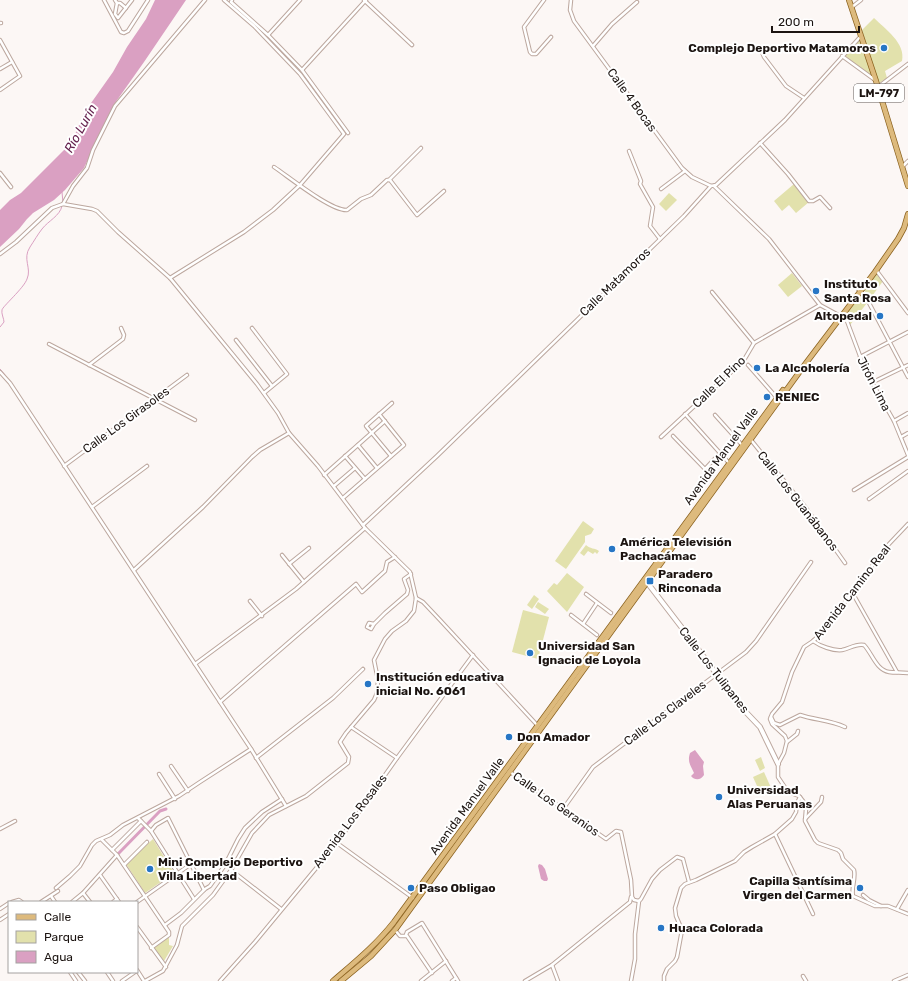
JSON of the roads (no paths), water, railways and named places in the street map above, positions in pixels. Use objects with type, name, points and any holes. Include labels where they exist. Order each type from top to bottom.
[{"type":"main road","name":"LM-797","points":[[849,0],[876,81],[908,186]]},
{"type":"main road","name":"Avenida Manuel Valle","points":[[333,981],[381,939],[414,899],[711,490],[839,316],[876,270],[902,232],[908,214]]},
{"type":"main road","name":"Avenida Manuel Valle","points":[[711,490],[742,445],[778,399]]},
{"type":"main road","name":"Avenida Manuel Valle","points":[[341,981],[371,956],[395,930],[414,899]]},
{"type":"street","points":[[104,0],[121,32],[124,33],[128,31],[148,0]]},
{"type":"street","points":[[126,8],[116,1],[115,14],[118,18],[126,8],[132,0]]},
{"type":"street","points":[[63,204],[73,186],[87,168],[91,154],[115,106],[205,0]]},
{"type":"street","points":[[170,278],[244,232],[273,210],[300,186],[344,134],[300,74],[254,26],[224,0]]},
{"type":"street","points":[[232,0],[231,2],[268,35],[302,70],[348,133]]},
{"type":"street","points":[[268,35],[300,0]]},
{"type":"street","points":[[302,70],[365,0],[412,45]]},
{"type":"street","points":[[544,0],[524,27],[530,52],[532,54],[536,54],[551,37]]},
{"type":"street","name":"Calle 4 Bocas","points":[[571,0],[570,10],[574,21],[685,171],[692,177],[713,186],[769,239],[820,305],[839,316]]},
{"type":"street","points":[[852,7],[861,0]]},
{"type":"street","points":[[592,46],[612,24],[637,2]]},
{"type":"street","name":"Calle Matamoros","points":[[363,525],[437,456],[713,186],[785,120],[861,35]]},
{"type":"street","points":[[0,40],[1,46],[20,77],[0,90]]},
{"type":"street","points":[[760,47],[764,57],[786,86],[804,98]]},
{"type":"street","points":[[842,56],[876,81]]},
{"type":"street","points":[[0,69],[12,62]]},
{"type":"street","points":[[878,88],[908,64]]},
{"type":"street","points":[[760,143],[788,174],[809,201],[812,202],[820,197],[830,208]]},
{"type":"street","points":[[274,167],[334,208],[347,210],[361,199],[371,195],[387,180],[389,180],[421,148]]},
{"type":"street","points":[[628,151],[641,181],[640,184],[653,207],[650,226],[660,239]]},
{"type":"street","points":[[902,167],[908,161]]},
{"type":"street","points":[[661,189],[685,171]]},
{"type":"street","points":[[0,173],[11,187]]},
{"type":"street","points":[[389,180],[417,215],[444,191]]},
{"type":"street","points":[[0,254],[16,242],[52,208],[63,204],[97,211],[118,232],[170,278],[264,393],[289,433],[334,486],[365,528],[410,572],[416,598],[414,611],[400,626],[388,635],[374,660],[378,680],[377,693],[374,700],[340,742],[348,757],[348,763],[306,796],[268,816],[252,834],[231,870],[213,895],[182,926],[177,945],[163,971],[145,981],[138,972]]},
{"type":"street","points":[[876,270],[908,313]]},
{"type":"street","points":[[859,290],[868,301],[908,377]]},
{"type":"street","points":[[712,292],[754,343]]},
{"type":"street","name":"Calle El Pino","points":[[661,437],[744,360],[754,343],[820,305]]},
{"type":"street","name":"Jirón Lima","points":[[839,316],[845,319],[848,325],[871,383],[894,421],[908,455]]},
{"type":"street","points":[[89,365],[123,339],[124,335],[121,328]]},
{"type":"street","points":[[252,328],[287,374],[264,393]]},
{"type":"street","points":[[860,357],[908,332]]},
{"type":"street","points":[[236,340],[272,386]]},
{"type":"street","points":[[49,344],[195,420]]},
{"type":"street","points":[[748,365],[778,399]]},
{"type":"street","points":[[871,383],[908,365]]},
{"type":"street","points":[[0,372],[10,383],[134,570],[286,806]]},
{"type":"street","name":"Calle Los Girasoles","points":[[64,466],[187,375]]},
{"type":"street","points":[[391,456],[366,426],[392,403]]},
{"type":"street","points":[[894,421],[908,413]]},
{"type":"street","points":[[343,498],[404,445],[379,414]]},
{"type":"street","points":[[686,414],[729,463]]},
{"type":"street","points":[[715,415],[742,445]]},
{"type":"street","points":[[324,475],[385,421]]},
{"type":"street","points":[[134,570],[203,507],[252,457],[260,450],[289,433]]},
{"type":"street","points":[[901,437],[908,434]]},
{"type":"street","points":[[673,436],[704,469],[720,453]]},
{"type":"street","name":"Calle Los Guanábanos","points":[[750,439],[806,508],[845,563]]},
{"type":"street","points":[[358,445],[377,468]]},
{"type":"street","points":[[854,490],[908,455]]},
{"type":"street","points":[[345,456],[365,479]]},
{"type":"street","points":[[92,507],[147,466]]},
{"type":"street","points":[[334,486],[355,468]]},
{"type":"street","points":[[869,499],[908,471]]},
{"type":"street","name":"Avenida Camino Real","points":[[770,717],[782,702],[801,651],[824,631],[889,544],[908,524]]},
{"type":"street","points":[[195,664],[262,616],[304,582],[365,528]]},
{"type":"street","points":[[289,564],[310,548]]},
{"type":"street","points":[[282,555],[304,582]]},
{"type":"street","points":[[220,702],[356,584],[362,592],[385,571],[387,562],[395,557]]},
{"type":"street","name":"Calle Los Claveles","points":[[563,809],[594,767],[746,652],[756,641],[811,562]]},
{"type":"street","points":[[374,624],[407,594],[408,590],[404,579],[411,574]]},
{"type":"street","name":"Calle Los Tulipanes","points":[[645,580],[741,707],[760,726],[778,764]]},
{"type":"street","points":[[852,592],[897,672]]},
{"type":"street","points":[[586,594],[611,613]]},
{"type":"street","points":[[416,598],[423,602],[539,727]]},
{"type":"street","points":[[250,601],[262,616]]},
{"type":"street","points":[[582,624],[597,603]]},
{"type":"street","points":[[571,616],[597,636]]},
{"type":"street","points":[[814,641],[834,649],[842,650],[860,644],[864,645],[875,662],[882,669],[888,672],[908,673]]},
{"type":"street","name":"Avenida Los Rosales","points":[[220,981],[337,843],[472,655]]},
{"type":"street","points":[[256,758],[333,698],[363,669]]},
{"type":"street","points":[[770,717],[773,722],[780,725],[800,714],[812,718],[828,720],[846,726]]},
{"type":"street","points":[[770,717],[770,722],[784,736],[787,742]]},
{"type":"street","points":[[351,727],[397,758]]},
{"type":"street","points":[[798,731],[797,734],[787,742],[784,753],[778,764],[778,777],[790,793],[800,797],[803,801],[806,809],[805,819],[815,840],[818,843],[838,850],[842,853],[843,859],[854,870],[855,876],[852,892],[854,897],[875,906],[888,906],[908,914]]},
{"type":"street","points":[[56,888],[80,866],[92,845],[96,841],[110,835],[123,825],[139,819],[175,799],[251,750]]},
{"type":"street","points":[[171,766],[188,790]]},
{"type":"street","name":"Calle Los Geranios","points":[[508,770],[606,839],[616,831],[620,830],[631,880],[632,897]]},
{"type":"street","points":[[158,774],[175,799]]},
{"type":"street","points":[[664,981],[664,976],[667,969],[677,957],[682,930],[676,916],[675,908],[681,888],[689,882],[735,862],[744,852],[775,834],[792,819],[796,812],[797,803],[800,797]]},
{"type":"street","points":[[805,819],[822,802],[822,797]]},
{"type":"street","points":[[165,924],[181,913],[194,899],[210,886],[225,865],[245,828],[262,812],[282,799]]},
{"type":"street","points":[[151,831],[156,825],[168,818],[204,890]]},
{"type":"street","points":[[139,819],[151,831],[194,899]]},
{"type":"street","points":[[112,850],[139,819]]},
{"type":"street","points":[[0,829],[15,821]]},
{"type":"street","points":[[775,834],[813,914]]},
{"type":"street","points":[[102,839],[117,855],[169,932],[169,935],[152,948]]},
{"type":"street","points":[[124,865],[147,842]]},
{"type":"street","points":[[337,843],[414,899]]},
{"type":"street","points":[[73,901],[83,893],[117,855]]},
{"type":"street","points":[[631,981],[635,959],[635,934],[639,901],[652,879],[660,870],[677,857],[683,859],[689,882]]},
{"type":"street","points":[[138,901],[191,864]]},
{"type":"street","points":[[231,870],[281,910]]},
{"type":"street","points":[[100,875],[118,900]]},
{"type":"street","points":[[897,909],[908,890]]},
{"type":"street","points":[[43,901],[58,891]]},
{"type":"street","points":[[83,893],[89,901]]},
{"type":"street","points":[[863,895],[882,906]]},
{"type":"street","points":[[51,896],[54,901]]},
{"type":"street","points":[[525,981],[552,965],[630,902],[632,897],[634,900],[639,901]]},
{"type":"street","points":[[395,930],[400,936],[406,935],[407,932],[422,923],[458,981]]},
{"type":"street","points":[[138,928],[166,967]]},
{"type":"street","points":[[406,935],[432,973]]},
{"type":"street","points":[[421,981],[446,961]]},
{"type":"street","points":[[552,965],[558,981]]},
{"type":"street","points":[[122,981],[134,973]]},
{"type":"street","points":[[894,981],[908,975]]},
{"type":"street","points":[[804,976],[806,981]]},
{"type":"street","points":[[452,981],[456,978]]},
{"type":"water","name":"Río Lurín","points":[[155,0],[186,0],[115,103],[84,168],[65,190],[54,200],[33,213],[0,247],[0,210],[10,200],[21,193],[65,149],[74,137],[84,113],[113,72],[127,47],[146,19]]},
{"type":"water","points":[[695,750],[704,762],[704,775],[698,779],[694,779],[691,776],[694,773],[689,761],[690,753]]},
{"type":"water","points":[[539,864],[545,869],[548,879],[547,881],[541,879],[538,866]]},
{"type":"waterway","points":[[62,192],[63,203]]},
{"type":"waterway","points":[[0,327],[4,322],[2,313],[3,308],[22,287],[27,279],[27,256],[30,247],[44,226],[59,213],[62,206]]},
{"type":"waterway","points":[[0,369],[5,375]]},
{"type":"waterway","points":[[117,855],[160,811],[166,809]]},
{"type":"place","name":"Complejo Deportivo Matamoros","points":[[884,48]]},
{"type":"place","name":"Instituto Santa Rosa","points":[[816,291]]},
{"type":"place","name":"Altopedal","points":[[880,316]]},
{"type":"place","name":"La Alcoholería","points":[[757,368]]},
{"type":"place","name":"RENIEC","points":[[767,397]]},
{"type":"place","name":"América Televisión Pachacámac","points":[[612,549]]},
{"type":"place","name":"Paradero Rinconada","points":[[650,581]]},
{"type":"place","name":"Universidad San Ignacio de Loyola","points":[[530,653]]},
{"type":"place","name":"Institución educativa inicial No. 6061","points":[[368,684]]},
{"type":"place","name":"Don Amador","points":[[509,737]]},
{"type":"place","name":"Universidad Alas Peruanas","points":[[719,797]]},
{"type":"place","name":"Mini Complejo Deportivo Villa Libertad","points":[[150,869]]},
{"type":"place","name":"Paso Obligao","points":[[411,888]]},
{"type":"place","name":"Capilla Santísima Virgen del Carmen","points":[[860,888]]},
{"type":"place","name":"Huaca Colorada","points":[[661,928]]}]
